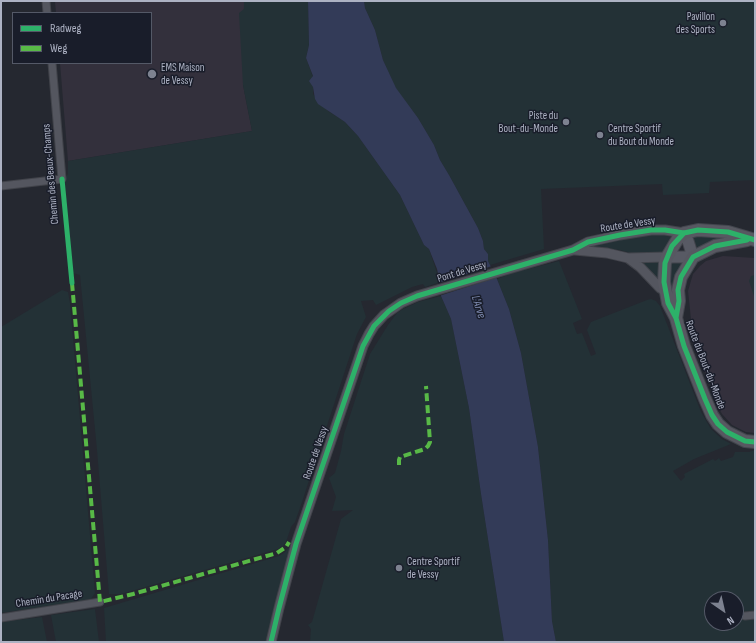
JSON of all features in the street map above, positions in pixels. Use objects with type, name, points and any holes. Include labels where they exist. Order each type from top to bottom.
[{"type":"main road","name":"Route de Vessy","points":[[684,233],[698,230],[728,232],[752,240]]},
{"type":"main road","points":[[667,257],[693,257],[688,240],[684,233]]},
{"type":"main road","name":"Route du Bout-du-Monde","points":[[684,233],[677,240],[667,257],[664,271],[665,291],[668,303],[676,318],[687,352],[712,415],[718,424],[727,432],[745,441],[755,442]]},
{"type":"main road","name":"Route de Vessy","points":[[693,257],[715,246],[752,240]]},
{"type":"main road","name":"Route du Bout-du-Monde","points":[[676,318],[678,290],[681,277],[693,257]]},
{"type":"street","points":[[46,1],[47,12]]},
{"type":"street","name":"Chemin des Beaux-Champs","points":[[1,186],[62,179],[52,64]]},
{"type":"street","name":"Route de Vessy","points":[[512,267],[573,250],[588,242],[620,235],[651,230],[666,230],[684,233]]},
{"type":"street","name":"Route de Vessy","points":[[573,250],[607,253],[628,258],[667,257]]},
{"type":"street","name":"Route de Vessy","points":[[628,258],[665,291]]},
{"type":"street","name":"Pont de Vessy","points":[[417,296],[512,267]]},
{"type":"street","name":"Route de Vessy","points":[[271,642],[296,544],[363,346],[374,326],[384,315],[401,303],[417,296]]},
{"type":"street","name":"Chemin du Pacage","points":[[1,618],[100,602]]},
{"type":"street","points":[[745,616],[755,615]]},
{"type":"shaded area","name":"EMS Maison de Vessy","points":[[244,1],[243,85],[252,131],[68,161],[60,64],[152,64],[152,12],[56,12],[55,2]]},
{"type":"shaded area","points":[[244,1],[308,1],[309,45],[306,58],[313,77],[313,94],[328,111],[345,122],[358,136],[400,195],[424,245],[429,249],[440,282],[425,287],[423,284],[412,287],[376,305],[373,300],[361,301],[366,317],[357,334],[295,522],[291,527],[286,542],[283,546],[278,549],[121,594],[109,594],[80,275],[73,273],[64,179],[68,174],[68,161],[252,131],[243,85],[239,13],[244,9]]},
{"type":"shaded area","name":"Centre Sportif du Bout du Monde","points":[[364,1],[755,1],[755,180],[710,182],[709,193],[687,194],[663,195],[662,184],[541,189],[544,249],[490,265],[488,261],[488,254],[484,249],[483,241],[478,228],[440,160],[434,145],[418,118],[396,89],[383,60],[375,30],[365,8]]},
{"type":"shaded area","points":[[653,233],[667,235],[671,239],[662,254],[638,255],[620,250],[591,247],[591,245],[622,238]]},
{"type":"shaded area","points":[[692,237],[730,237],[713,241],[699,248],[696,246]]},
{"type":"shaded area","points":[[723,256],[755,258],[755,433],[746,432],[732,425],[722,414],[713,397],[711,387],[713,385],[712,379],[708,379],[697,353],[688,291],[693,274],[700,266],[706,261]]},
{"type":"shaded area","points":[[661,260],[659,282],[637,262]]},
{"type":"shaded area","points":[[559,261],[582,319],[573,323],[577,334],[582,333],[591,356],[596,354],[587,330],[591,322],[651,299],[656,301],[660,306],[701,412],[711,429],[722,439],[731,444],[694,459],[673,471],[681,481],[685,477],[684,474],[713,459],[715,461],[719,458],[721,461],[733,457],[735,452],[749,452],[755,450],[755,642],[556,642],[552,621],[548,540],[538,447],[521,353],[509,309],[497,279],[513,273]]},
{"type":"shaded area","points":[[672,261],[686,261],[677,282],[669,286],[670,263]]},
{"type":"shaded area","points":[[755,275],[755,299],[749,281],[751,276]]},
{"type":"shaded area","points":[[62,290],[68,292],[70,303],[95,593],[91,599],[1,613],[1,327]]},
{"type":"shaded area","points":[[441,296],[451,319],[469,408],[504,642],[310,642],[311,629],[308,625],[312,622],[341,519],[353,510],[332,511],[336,497],[329,478],[335,473],[344,434],[370,354],[397,313],[418,302]]},
{"type":"shaded area","points":[[291,545],[287,567],[274,606],[267,642],[106,642],[104,608],[279,556]]},
{"type":"shaded area","points":[[95,609],[99,642],[56,642],[51,615]]},
{"type":"shaded area","points":[[42,617],[47,642],[1,642],[1,622]]},
{"type":"water","name":"L'Arve","points":[[308,1],[364,1],[365,8],[375,30],[383,60],[396,88],[418,118],[434,145],[440,160],[478,228],[483,241],[484,249],[488,254],[488,261],[509,309],[521,353],[538,447],[548,540],[552,621],[556,642],[504,642],[469,408],[451,319],[441,296],[437,269],[429,249],[424,245],[400,195],[358,136],[345,122],[318,104],[315,99],[313,87],[309,81],[313,76],[306,58],[309,45]]},
{"type":"pier","points":[[492,266],[498,277],[439,296],[438,283]]},
{"type":"marked path","points":[[72,283],[100,602],[277,553],[286,547],[289,542]]},
{"type":"marked path","points":[[399,465],[400,457],[425,449],[430,442],[426,386]]},
{"type":"cycle path","points":[[62,179],[72,283]]},
{"type":"cycle path","points":[[271,642],[296,544],[363,346],[374,326],[389,311],[401,303],[417,296],[573,250],[588,242],[620,235],[651,230],[665,230],[684,233],[698,230],[728,232],[755,240]]},
{"type":"cycle path","points":[[684,233],[672,246],[665,263],[664,282],[668,303],[676,318],[684,346],[712,415],[718,424],[727,432],[745,441],[755,442]]},
{"type":"cycle path","points":[[676,318],[679,301],[678,290],[681,277],[693,257],[715,246],[747,240]]},
{"type":"place","name":"Pavillon des Sports","points":[[723,23]]},
{"type":"place","name":"EMS Maison de Vessy","points":[[152,74]]},
{"type":"place","name":"Piste du Bout-du-Monde","points":[[566,122]]},
{"type":"place","name":"Centre Sportif du Bout du Monde","points":[[600,135]]},
{"type":"place","name":"Centre Sportif de Vessy","points":[[399,568]]}]
